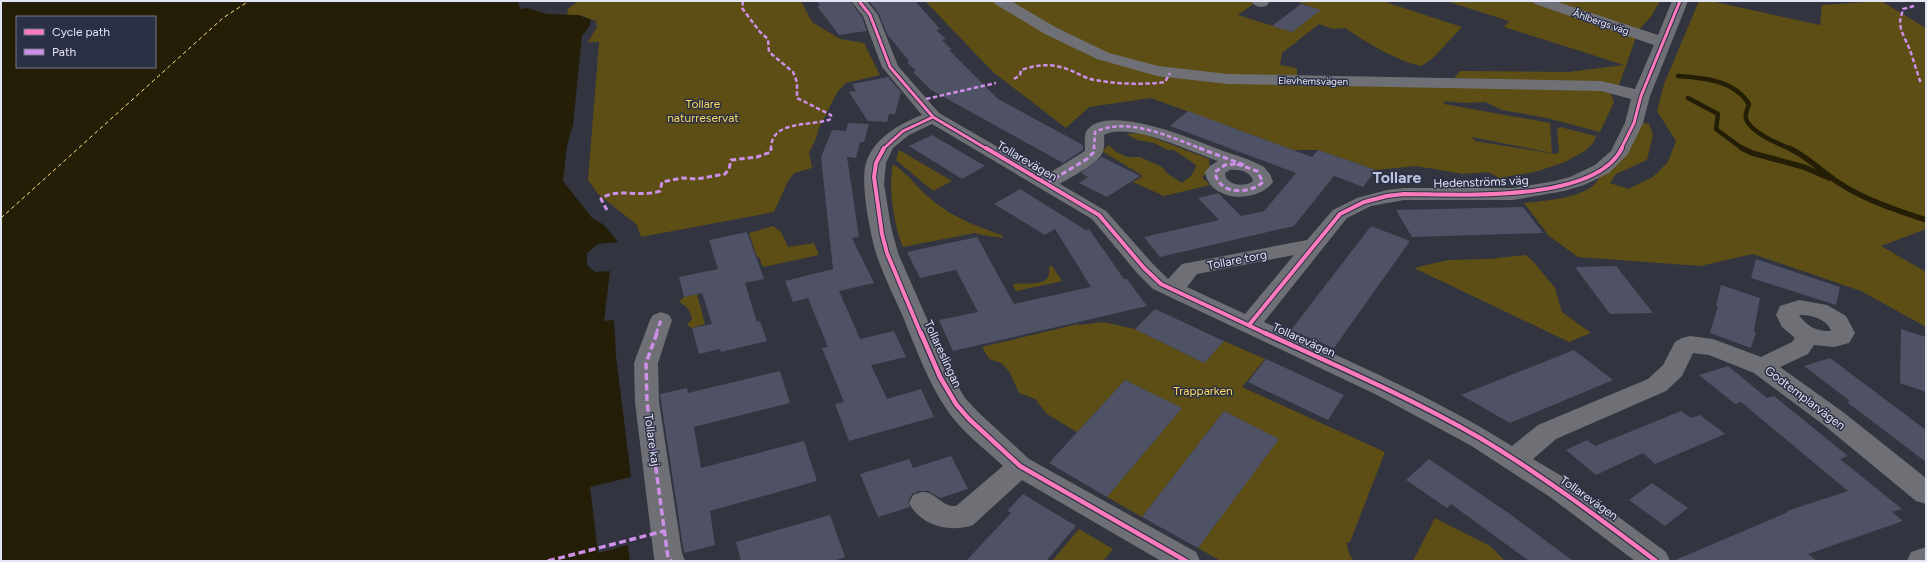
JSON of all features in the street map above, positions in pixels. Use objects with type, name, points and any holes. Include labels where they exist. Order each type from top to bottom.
[{"type":"street","name":"Tollarevägen","points":[[860,1],[870,15],[890,67],[933,117],[1099,215],[1112,227],[1147,272],[1161,284],[1411,401],[1479,438],[1566,493],[1656,561]]},
{"type":"street","name":"Elevhemsvägen","points":[[1000,1],[1075,44],[1103,56],[1164,72],[1228,79],[1601,86],[1641,96]]},
{"type":"street","name":"Åhlbergs väg","points":[[1540,1],[1662,42]]},
{"type":"street","name":"Hedenströms väg","points":[[1249,326],[1312,245],[1340,214],[1364,202],[1404,194],[1513,194],[1556,187],[1577,181],[1602,169],[1619,154],[1634,123],[1641,96],[1680,1]]},
{"type":"street","name":"Tollareslingan","points":[[933,117],[919,122],[886,143],[878,157],[874,174],[883,239],[887,253],[947,389],[969,419],[1020,466],[1186,561]]},
{"type":"street","name":"Tollarevägen","points":[[1047,183],[1088,159],[1094,152],[1095,132],[1100,128],[1111,126],[1145,130],[1166,135],[1244,165]]},
{"type":"street","name":"Tollare torg","points":[[1174,291],[1178,281],[1190,269],[1312,245]]},
{"type":"street","name":"Tollare kaj","points":[[661,320],[646,363],[647,402],[668,558],[671,561]]},
{"type":"street","points":[[1763,367],[1800,348],[1809,335]]},
{"type":"street","name":"Godtemplarvägen","points":[[1515,460],[1532,443],[1547,432],[1657,385],[1673,370],[1683,348],[1690,344],[1713,347],[1763,367],[1834,419],[1926,493]]},
{"type":"street","points":[[923,503],[929,509],[948,518],[963,517],[1020,466]]},
{"type":"street","points":[[1921,561],[1926,559]]},
{"type":"green space","name":"Tollare naturreservat","points":[[578,1],[801,1],[812,22],[840,39],[864,43],[880,75],[846,83],[838,91],[819,128],[815,141],[809,152],[812,168],[794,173],[788,181],[774,212],[641,237],[637,225],[598,194],[588,180],[599,42],[588,42],[597,27],[596,21],[579,15],[567,15],[568,9]]},
{"type":"green space","points":[[925,1],[1255,1],[1256,2],[1238,15],[1292,32],[1320,10],[1295,1],[1382,1],[1462,27],[1432,59],[1421,66],[1401,60],[1391,55],[1345,28],[1333,29],[1319,24],[1282,53],[1280,65],[1297,69],[1297,76],[1601,91],[1611,94],[1614,102],[1600,132],[1547,118],[1502,110],[1485,102],[1465,103],[1445,101],[1444,104],[1550,123],[1552,153],[1472,137],[1475,141],[1555,154],[1559,152],[1557,130],[1560,127],[1596,136],[1594,142],[1585,151],[1565,162],[1535,172],[1499,178],[1488,172],[1463,174],[1416,166],[1376,170],[1318,150],[1293,150],[1151,98],[1089,107],[1066,128],[993,72]]},
{"type":"green space","points":[[1446,1],[1535,1],[1636,37],[1619,85],[1454,78],[1460,71],[1568,72],[1624,65],[1504,27],[1509,21]]},
{"type":"green space","points":[[1547,1],[1660,1],[1652,15],[1639,30]]},
{"type":"green space","points":[[1699,1],[1711,1],[1820,25],[1822,5],[1881,1],[1926,28],[1926,229],[1881,246],[1926,272],[1926,327],[1861,291],[1753,254],[1700,266],[1578,257],[1549,236],[1524,203],[1567,197],[1589,189],[1596,183],[1600,175],[1638,122],[1649,124],[1653,135],[1647,160],[1616,174],[1610,183],[1628,189],[1653,177],[1668,162],[1676,141],[1657,111],[1664,84]]},
{"type":"green space","points":[[1141,133],[1209,159],[1210,170],[1202,177],[1210,185],[1164,196],[1133,182],[1143,176],[1102,151],[1109,145],[1115,151],[1127,157],[1140,157],[1162,167],[1168,174],[1182,183],[1191,175],[1196,165],[1174,150],[1167,150],[1154,143],[1137,140],[1126,134]]},
{"type":"green space","points":[[899,150],[952,181],[933,191],[896,160]]},
{"type":"green space","points":[[893,164],[927,196],[948,212],[1001,235],[1004,238],[975,233],[903,247],[897,228],[893,206],[891,184]]},
{"type":"green space","points":[[773,226],[781,232],[788,247],[814,243],[819,255],[763,267],[759,257],[757,257],[749,233]]},
{"type":"green space","points":[[1525,255],[1532,260],[1555,288],[1562,312],[1591,333],[1569,342],[1414,268],[1448,260],[1489,259]]},
{"type":"green space","points":[[1052,266],[1062,281],[1016,291],[1013,284],[1043,282],[1047,279],[1049,274],[1049,267]]},
{"type":"green space","points":[[697,294],[705,324],[692,328],[687,325],[692,319],[689,311],[679,302],[684,297]]},
{"type":"green space","name":"Trapparken","points":[[1103,322],[1135,329],[1204,363],[1224,341],[1265,359],[1242,387],[1385,452],[1350,542],[1346,543],[1353,561],[1221,561],[1198,548],[1278,439],[1224,411],[1142,517],[1107,497],[1181,409],[1125,380],[1077,432],[1047,414],[1035,399],[1019,393],[1009,371],[1001,363],[989,359],[982,347],[1078,324]]},
{"type":"green space","points":[[1435,518],[1490,546],[1505,561],[1413,561]]},
{"type":"green space","points":[[1079,529],[1113,549],[1103,561],[1052,561]]},
{"type":"shaded area","points":[[1,1],[521,1],[518,3],[520,9],[527,8],[547,14],[579,15],[591,20],[589,27],[582,36],[573,125],[567,146],[563,181],[592,218],[604,225],[618,242],[598,244],[587,253],[587,265],[595,272],[610,271],[604,321],[614,320],[616,356],[631,477],[590,487],[598,553],[628,545],[630,561],[1,561]]},
{"type":"building","points":[[817,1],[850,1],[862,17],[867,31],[839,35],[817,6],[820,6]]},
{"type":"building","points":[[869,1],[915,1],[940,29],[936,30],[946,39],[942,40],[952,50],[949,50],[998,99],[1083,145],[1083,150],[1063,163],[931,90],[913,72],[916,71],[907,62],[909,61],[887,34],[879,14]]},
{"type":"building","points":[[1301,4],[1321,10],[1292,32],[1272,26]]},
{"type":"building","points":[[888,77],[901,92],[895,114],[889,114],[887,122],[868,121],[849,92],[856,91],[852,84]]},
{"type":"building","points":[[1188,111],[1312,157],[1318,150],[1376,170],[1363,187],[1334,176],[1294,226],[1160,257],[1144,237],[1219,220],[1198,198],[1218,193],[1241,216],[1264,211],[1296,173],[1170,126]]},
{"type":"building","points":[[848,123],[869,124],[864,142],[860,142],[856,158],[847,157],[859,237],[852,238],[874,283],[839,291],[860,339],[894,331],[906,357],[871,365],[887,399],[921,389],[934,417],[849,441],[835,404],[844,402],[822,348],[828,347],[808,298],[793,302],[785,281],[833,269],[821,157],[832,130],[846,131]]},
{"type":"building","points":[[932,135],[985,166],[962,179],[909,146]]},
{"type":"building","points":[[1102,157],[1140,176],[1107,197],[1079,183],[1088,177],[1081,173]]},
{"type":"building","points":[[1020,189],[1086,230],[1089,229],[1124,279],[1127,279],[1147,306],[953,351],[939,320],[978,312],[956,270],[920,278],[907,252],[977,237],[1014,304],[1091,287],[1055,229],[1045,235],[994,204]]},
{"type":"building","points":[[1523,207],[1543,233],[1412,237],[1396,210]]},
{"type":"building","points":[[1371,226],[1410,241],[1334,348],[1291,330]]},
{"type":"building","points":[[747,232],[764,279],[745,283],[757,322],[760,321],[767,341],[721,352],[720,349],[699,354],[692,328],[712,324],[702,293],[684,297],[679,277],[718,269],[709,240]]},
{"type":"building","points":[[1756,259],[1840,287],[1836,305],[1751,278]]},
{"type":"building","points":[[1616,266],[1653,313],[1610,314],[1575,267]]},
{"type":"building","points":[[1721,285],[1760,298],[1754,331],[1756,332],[1751,348],[1710,333],[1718,306],[1716,306]]},
{"type":"building","points":[[1155,309],[1224,341],[1204,363],[1135,329]]},
{"type":"building","points":[[1901,329],[1926,337],[1926,392],[1900,383]]},
{"type":"building","points":[[1574,350],[1613,380],[1510,423],[1461,395]]},
{"type":"building","points":[[1830,358],[1926,430],[1926,462],[1847,402],[1850,401],[1804,366]]},
{"type":"building","points":[[1266,359],[1344,395],[1328,420],[1248,382]]},
{"type":"building","points":[[1728,366],[1767,398],[1774,396],[1848,456],[1840,459],[1902,509],[1892,512],[1903,521],[1808,554],[1817,561],[1673,561],[1788,512],[1787,511],[1848,491],[1741,402],[1735,404],[1699,375]]},
{"type":"building","points":[[780,371],[790,403],[694,427],[701,468],[804,441],[817,481],[710,511],[715,545],[684,553],[660,394],[687,388],[688,393]]},
{"type":"building","points":[[1125,380],[1182,408],[1107,497],[1049,463]]},
{"type":"building","points":[[1224,411],[1279,439],[1198,548],[1142,517]]},
{"type":"building","points":[[1681,411],[1691,418],[1700,415],[1725,434],[1655,464],[1643,453],[1596,475],[1566,450],[1587,440],[1595,446]]},
{"type":"building","points":[[951,456],[968,489],[940,498],[928,491],[919,491],[912,494],[908,502],[910,507],[878,517],[860,474],[909,459],[913,468]]},
{"type":"building","points":[[1429,459],[1510,514],[1573,561],[1529,561],[1451,504],[1447,508],[1406,480]]},
{"type":"building","points":[[1652,483],[1688,508],[1665,526],[1629,500]]},
{"type":"building","points":[[1023,494],[1076,526],[1046,561],[966,561],[1011,513],[1007,511]]},
{"type":"building","points":[[830,515],[845,557],[833,561],[741,561],[736,542]]},
{"type":"waterway","points":[[1678,76],[1708,79],[1727,85],[1735,90],[1743,96],[1749,104],[1746,119],[1753,129],[1790,148]]},
{"type":"waterway","points":[[1688,98],[1718,114],[1716,129],[1743,149]]},
{"type":"waterway","points":[[1742,148],[1752,153],[1804,167],[1829,178]]},
{"type":"waterway","points":[[1790,148],[1803,156],[1839,183],[1859,195],[1926,220]]},
{"type":"ferry route","points":[[1,218],[223,18],[249,1]]},
{"type":"marked path","points":[[607,210],[601,199],[607,194],[652,194],[660,191],[662,182],[682,178],[697,179],[725,174],[729,169],[731,160],[757,157],[771,152],[771,141],[775,133],[782,129],[792,126],[823,122],[831,119],[831,115],[797,98],[797,82],[793,72],[769,52],[768,39],[760,32],[742,8],[743,1]]},
{"type":"marked path","points":[[1914,6],[1903,9],[1900,26],[1910,50],[1921,84]]},
{"type":"marked path","points":[[1014,79],[1020,75],[1021,70],[1032,66],[1050,65],[1066,68],[1093,80],[1141,85],[1165,82],[1170,73]]},
{"type":"marked path","points":[[926,99],[996,83]]},
{"type":"marked path","points":[[1047,183],[1087,159],[1094,152],[1095,132],[1105,127],[1135,127],[1170,137],[1244,165]]},
{"type":"marked path","points":[[1237,164],[1257,171],[1263,182],[1258,187],[1243,191],[1234,190],[1220,185],[1216,179],[1215,172],[1225,165],[1237,164]]},
{"type":"marked path","points":[[661,320],[646,363],[647,402],[668,558],[671,561]]},
{"type":"marked path","points":[[548,561],[664,531]]},
{"type":"cycle path","points":[[859,1],[870,15],[890,67],[933,117],[1099,215],[1144,268],[1161,284],[1386,389],[1479,438],[1560,489],[1656,561]]},
{"type":"cycle path","points":[[1249,325],[1340,214],[1364,202],[1387,196],[1404,194],[1513,194],[1557,187],[1577,181],[1602,169],[1619,154],[1634,123],[1641,96],[1680,1]]},
{"type":"cycle path","points":[[933,117],[903,131],[886,145],[880,153],[876,163],[874,184],[887,253],[940,377],[956,404],[969,419],[1020,466],[1186,561]]},
{"type":"district","name":"Tollare","points":[[1397,177]]}]
